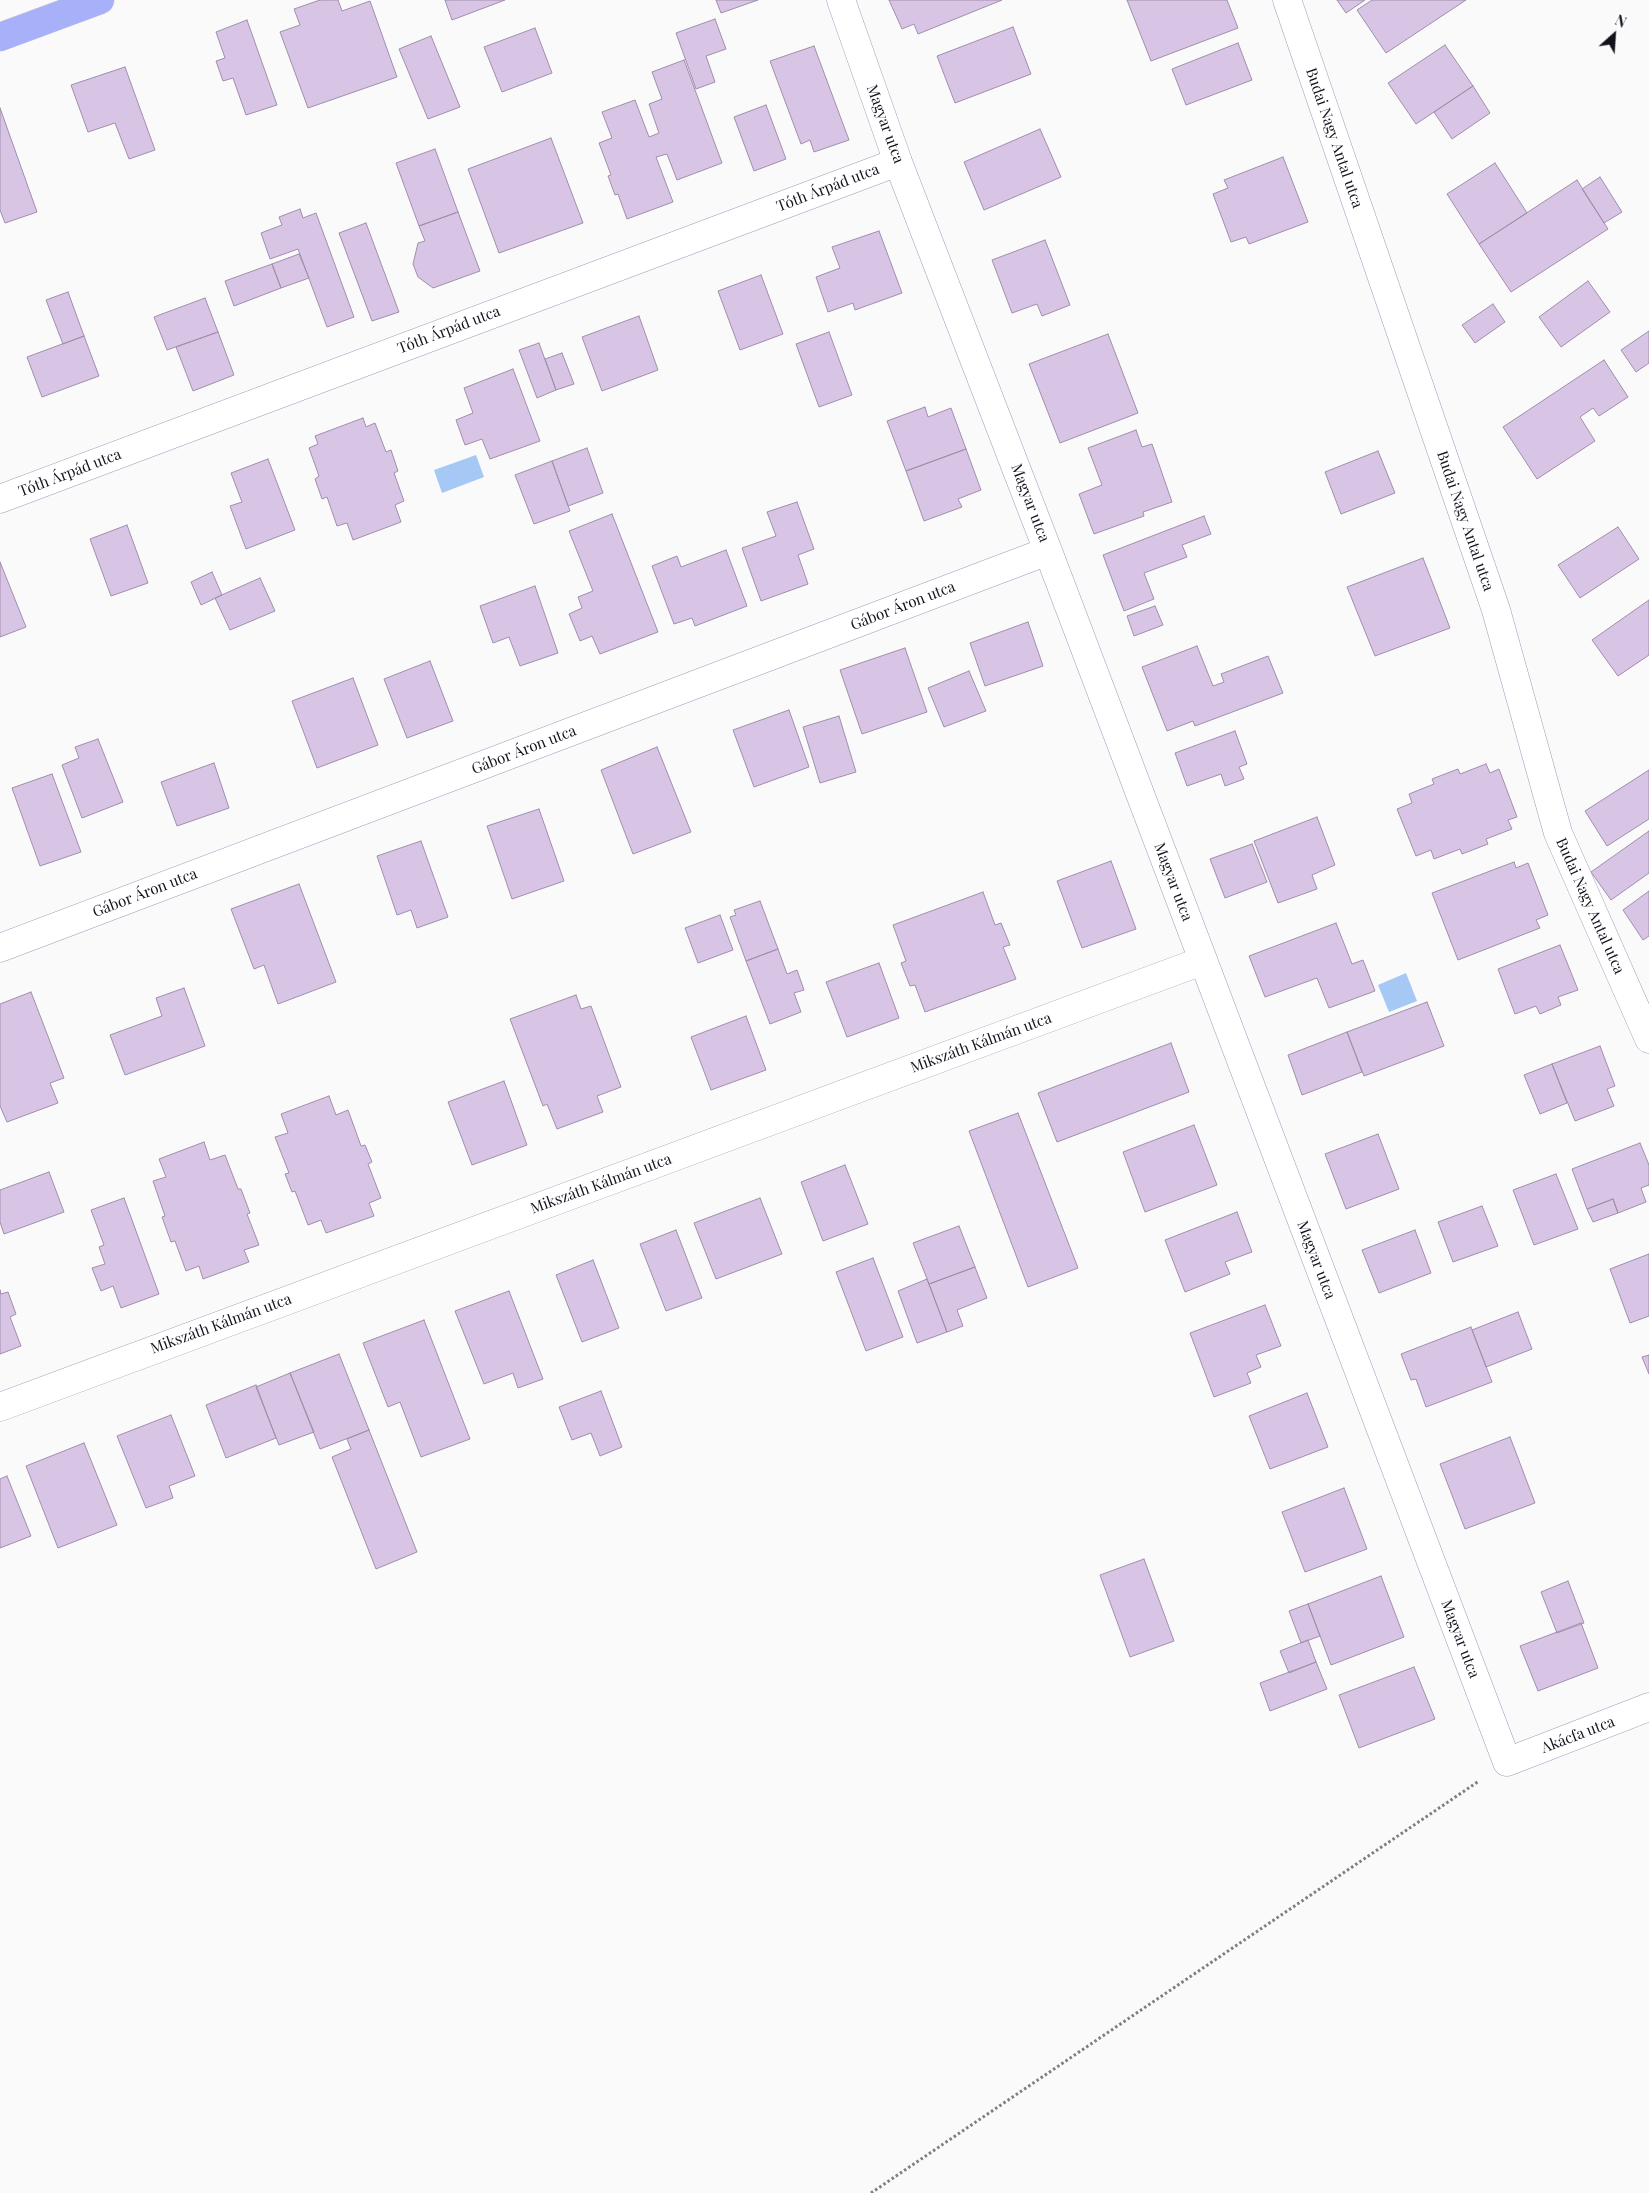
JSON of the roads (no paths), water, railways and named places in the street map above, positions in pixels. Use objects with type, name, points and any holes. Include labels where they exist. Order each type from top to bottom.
[{"type":"main road","points":[[0,37],[100,0]]},
{"type":"street","name":"Magyar utca","points":[[841,0],[898,162],[1048,551],[1507,1762]]},
{"type":"street","name":"Budai Nagy Antal utca","points":[[1287,0],[1496,610],[1558,833],[1649,1039]]},
{"type":"street","name":"Tóth Árpád utca","points":[[0,499],[898,162]]},
{"type":"street","name":"Gábor Áron utca","points":[[0,948],[1048,551]]},
{"type":"street","name":"Mikszáth Kálmán utca","points":[[0,1406],[1202,960]]},
{"type":"street","name":"Akácfa utca","points":[[1507,1762],[1649,1708]]},
{"type":"water","points":[[476,455],[484,477],[442,493],[434,470]]},
{"type":"water","points":[[1406,973],[1417,1001],[1389,1012],[1378,985]]}]
